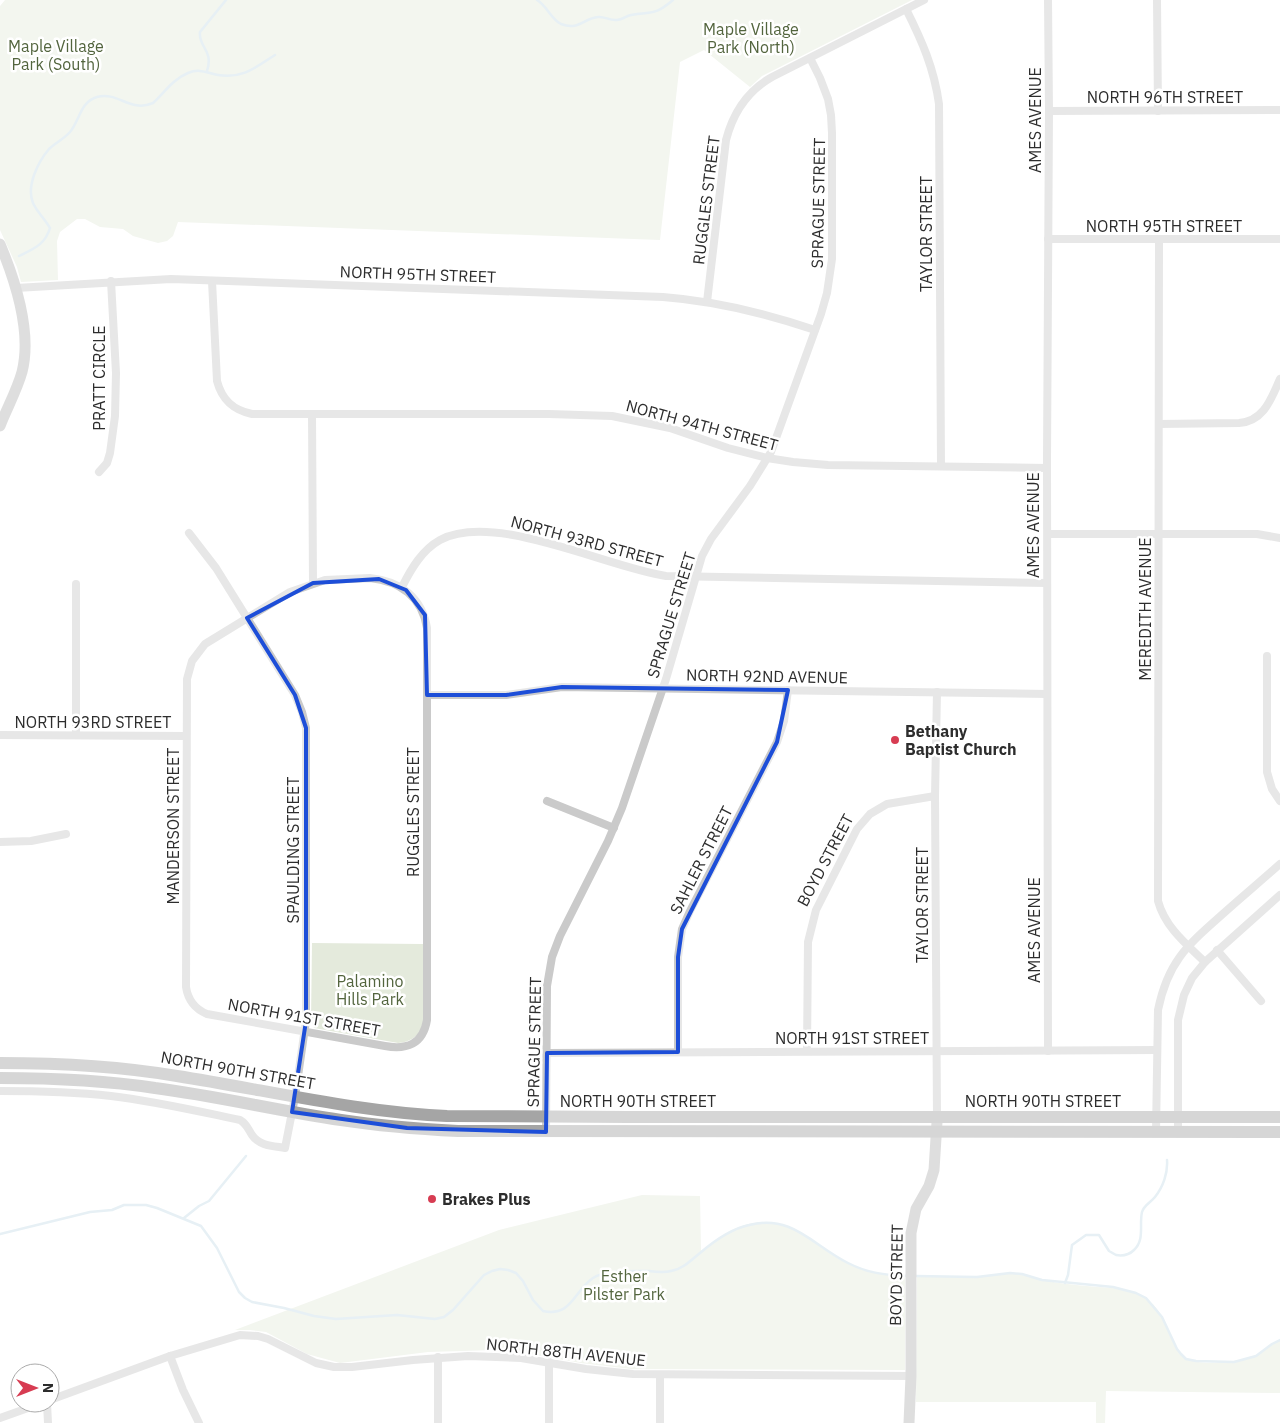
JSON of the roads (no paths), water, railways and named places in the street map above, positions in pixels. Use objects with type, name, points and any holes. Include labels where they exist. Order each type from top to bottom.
[{"type":"main road","name":"NORTH 90TH STREET","points":[[0,1063],[63,1064],[122,1068],[354,1107],[420,1114],[482,1117],[1280,1117]]},
{"type":"main road","name":"NORTH 90TH STREET","points":[[0,1078],[51,1078],[108,1082],[178,1091],[348,1121],[414,1129],[458,1131],[1280,1132]]},
{"type":"street","name":"RUGGLES STREET","points":[[707,302],[726,140],[730,124],[741,104],[765,80],[924,0]]},
{"type":"street","name":"AMES AVENUE","points":[[1048,0],[1050,111],[1047,468],[1048,1051]]},
{"type":"street","points":[[1158,0],[1158,111]]},
{"type":"street","name":"TAYLOR STREET","points":[[906,9],[931,64],[940,104],[941,466]]},
{"type":"street","name":"SPRAGUE STREET","points":[[546,1132],[547,986],[552,957],[560,936],[614,828],[663,688],[702,556],[711,539],[750,486],[771,452],[828,293],[832,259],[831,115],[828,99],[810,58]]},
{"type":"street","name":"NORTH 96TH STREET","points":[[1050,111],[1280,110]]},
{"type":"street","name":"NORTH 95TH STREET","points":[[1048,239],[1280,239]]},
{"type":"street","name":"MEREDITH AVENUE","points":[[1159,239],[1158,902],[1165,921],[1205,962]]},
{"type":"street","points":[[0,244],[16,288],[24,336],[23,364],[20,378],[0,426]]},
{"type":"street","name":"NORTH 95TH STREET","points":[[16,288],[171,279],[663,298],[707,302],[757,312],[815,330]]},
{"type":"street","name":"NORTH 94TH STREET","points":[[212,280],[217,381],[222,396],[232,406],[252,414],[549,414],[612,416],[670,428],[728,448],[767,458],[794,462],[828,465],[1047,468]]},
{"type":"street","name":"PRATT CIRCLE","points":[[99,472],[107,463],[110,453],[115,416],[116,373],[111,281]]},
{"type":"street","points":[[1159,424],[1239,424],[1249,421],[1258,417],[1265,410],[1280,379]]},
{"type":"street","points":[[312,414],[313,583]]},
{"type":"street","name":"NORTH 93RD STREET","points":[[402,587],[419,558],[435,543],[450,536],[472,532],[513,534],[645,573],[666,576],[1047,583]]},
{"type":"street","name":"SPAULDING STREET","points":[[0,1091],[111,1096],[178,1107],[240,1120],[260,1142],[285,1148],[305,1032],[307,977],[306,728],[295,695],[216,568],[189,533]]},
{"type":"street","points":[[1048,534],[1257,534],[1280,538]]},
{"type":"street","points":[[247,618],[290,592],[313,583],[335,579],[370,578],[392,582],[402,587]]},
{"type":"street","points":[[76,584],[76,735]]},
{"type":"street","name":"RUGGLES STREET","points":[[402,587],[417,600],[426,619],[426,1020],[424,1032],[416,1042]]},
{"type":"street","name":"MANDERSON STREET","points":[[190,1001],[186,986],[187,679],[189,669],[197,652],[205,644],[247,618]]},
{"type":"street","points":[[1268,656],[1267,772],[1272,789],[1280,801]]},
{"type":"street","name":"NORTH 92ND AVENUE","points":[[427,695],[506,695],[562,687],[1047,694]]},
{"type":"street","name":"SAHLER STREET","points":[[678,1052],[678,957],[682,929],[777,742],[784,721],[788,690]]},
{"type":"street","name":"TAYLOR STREET","points":[[937,692],[935,796],[937,1117]]},
{"type":"street","name":"NORTH 93RD STREET","points":[[0,735],[186,736]]},
{"type":"street","name":"BOYD STREET","points":[[807,1051],[808,942],[816,910],[857,829],[870,814],[887,804],[935,796]]},
{"type":"street","points":[[547,801],[614,828]]},
{"type":"street","points":[[0,842],[32,841],[66,834]]},
{"type":"street","points":[[1156,1132],[1158,1010],[1160,996],[1171,970],[1188,945],[1280,864]]},
{"type":"street","points":[[1178,1132],[1179,1013],[1188,987],[1197,970],[1217,950],[1280,895]]},
{"type":"street","points":[[1217,950],[1261,1001]]},
{"type":"street","name":"NORTH 91ST STREET","points":[[190,1001],[208,1014],[305,1032],[396,1048],[409,1046],[416,1042]]},
{"type":"street","name":"NORTH 91ST STREET","points":[[547,1052],[1156,1050]]},
{"type":"street","name":"BOYD STREET","points":[[909,1423],[913,1221],[916,1209],[934,1170],[937,1117]]},
{"type":"street","name":"NORTH 88TH AVENUE","points":[[60,1396],[170,1356],[240,1335],[252,1335],[268,1339],[316,1363],[334,1367],[352,1368],[438,1357],[494,1356],[549,1362],[606,1372],[660,1375],[911,1376]]},
{"type":"street","points":[[170,1356],[183,1390],[199,1423]]},
{"type":"street","points":[[438,1357],[438,1423]]},
{"type":"street","points":[[549,1362],[549,1423]]},
{"type":"street","points":[[660,1375],[660,1423]]},
{"type":"street","points":[[0,1418],[14,1413]]},
{"type":"waterway","points":[[207,71],[209,58],[201,41],[200,32],[226,0]]},
{"type":"waterway","points":[[537,0],[558,22],[567,26],[577,25],[598,17],[617,20],[631,15],[653,12],[662,9],[673,0]]},
{"type":"waterway","points":[[19,256],[34,249],[42,242],[50,228],[33,203],[31,196],[32,182],[37,167],[49,149],[70,132],[84,107],[91,99],[104,96],[131,104],[145,105],[153,103],[173,82],[188,73],[200,71],[227,76],[242,74],[275,55]]},
{"type":"waterway","points":[[184,1218],[209,1201],[246,1156]]},
{"type":"waterway","points":[[1065,1283],[1068,1275],[1072,1245],[1086,1235],[1099,1235],[1109,1251],[1116,1255],[1128,1254],[1137,1246],[1141,1237],[1142,1212],[1163,1184],[1167,1170],[1167,1160]]},
{"type":"waterway","points":[[0,1234],[90,1212],[112,1210],[124,1205],[146,1205],[201,1226],[217,1248],[239,1292],[245,1298],[252,1302],[336,1319],[397,1315],[435,1319],[444,1317],[453,1310],[484,1275],[500,1269],[516,1273],[523,1281],[533,1300],[543,1311],[553,1312],[566,1307],[586,1284],[598,1275],[620,1272],[668,1272],[675,1270],[687,1264],[729,1232],[749,1225],[764,1223],[778,1224],[790,1228],[848,1263],[862,1269],[884,1274],[907,1276]]},
{"type":"waterway","points":[[915,1276],[977,1277],[1010,1273],[1022,1274],[1042,1280],[1113,1287],[1136,1293],[1146,1298],[1162,1317],[1181,1354],[1186,1359],[1196,1361],[1234,1362],[1256,1356],[1280,1340]]},
{"type":"place","name":"Bethany Baptist Church","points":[[895,740]]},
{"type":"place","name":"Brakes Plus","points":[[432,1199]]},
{"type":"park label","name":"Maple Village Park (North)","points":[[751,38]]},
{"type":"park label","name":"Maple Village Park (South)","points":[[56,55]]},
{"type":"park label","name":"Palamino Hills Park","points":[[370,990]]},
{"type":"park label","name":"Esther Pilster Park","points":[[624,1285]]}]
